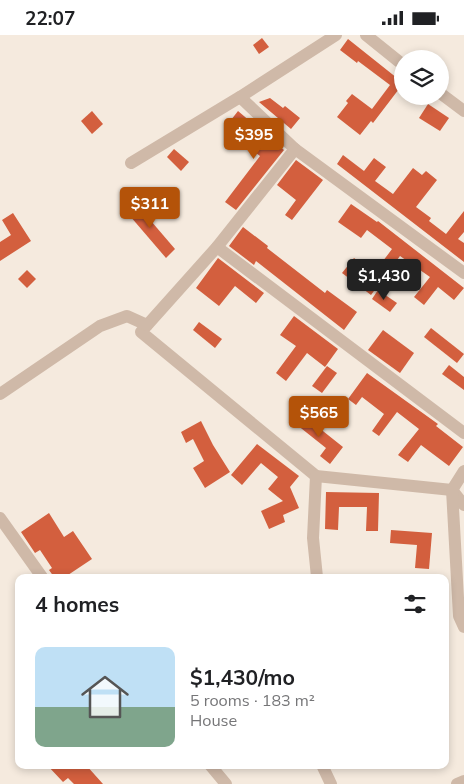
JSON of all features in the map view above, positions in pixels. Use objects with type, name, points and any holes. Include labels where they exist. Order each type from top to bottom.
[{"type":"street","points":[[131,163],[240,97],[336,35]]},
{"type":"street","points":[[366,35],[394,58]]},
{"type":"street","points":[[240,97],[295,149],[464,273]]},
{"type":"street","points":[[449,100],[464,111]]},
{"type":"street","points":[[295,149],[216,247],[141,332],[316,476],[452,489],[464,505]]},
{"type":"street","points":[[216,247],[464,433]]},
{"type":"street","points":[[0,394],[100,326],[127,316],[147,325]]},
{"type":"street","points":[[464,471],[452,489],[459,616],[464,627]]},
{"type":"street","points":[[316,476],[313,537],[317,574]]},
{"type":"street","points":[[0,518],[40,574]]},
{"type":"street","points":[[213,769],[226,784]]},
{"type":"street","points":[[324,769],[331,784]]},
{"type":"street","points":[[457,784],[464,781]]},
{"type":"building","points":[[262,38],[269,47],[259,54],[253,45]]},
{"type":"building","points":[[348,39],[394,76],[394,95],[373,123],[371,121],[360,135],[337,117],[348,103],[346,101],[352,94],[372,109],[390,85],[340,50]]},
{"type":"building","points":[[270,98],[283,108],[285,106],[300,118],[291,129],[259,102]]},
{"type":"building","points":[[427,105],[430,105],[449,118],[440,131],[419,118]]},
{"type":"building","points":[[92,111],[103,124],[92,134],[81,121]]},
{"type":"building","points":[[238,111],[284,150],[236,210],[225,202],[260,156],[252,150],[258,142],[231,120]]},
{"type":"building","points":[[174,149],[189,162],[181,171],[167,157]]},
{"type":"building","points":[[343,155],[364,171],[374,158],[386,167],[375,181],[393,194],[413,168],[422,175],[426,171],[437,180],[416,207],[431,218],[429,221],[446,234],[464,211],[464,232],[458,239],[464,243],[464,262],[337,164]]},
{"type":"building","points":[[296,160],[323,180],[292,220],[285,215],[296,200],[277,185]]},
{"type":"building","points":[[133,200],[175,249],[166,258],[124,209]]},
{"type":"building","points":[[351,204],[378,221],[464,288],[454,300],[438,287],[424,305],[414,297],[430,277],[400,256],[371,295],[342,273],[354,258],[374,273],[392,249],[367,230],[361,238],[338,222]]},
{"type":"building","points":[[13,213],[31,241],[0,261],[0,242],[11,235],[2,220]]},
{"type":"building","points":[[243,227],[325,293],[327,290],[357,312],[344,330],[256,261],[254,265],[229,246]]},
{"type":"building","points":[[218,258],[264,293],[256,303],[235,286],[219,306],[196,288]]},
{"type":"building","points":[[27,270],[36,279],[27,288],[18,279]]},
{"type":"building","points":[[378,290],[397,303],[390,312],[372,299]]},
{"type":"building","points":[[294,316],[338,349],[325,367],[307,353],[286,381],[276,373],[296,346],[280,335]]},
{"type":"building","points":[[199,322],[222,339],[215,348],[193,330]]},
{"type":"building","points":[[431,328],[464,354],[457,363],[424,337]]},
{"type":"building","points":[[383,330],[414,353],[400,373],[368,350]]},
{"type":"building","points":[[449,365],[464,377],[464,390],[442,374]]},
{"type":"building","points":[[327,366],[337,373],[322,393],[312,386]]},
{"type":"building","points":[[367,373],[438,424],[436,426],[463,447],[449,466],[421,445],[408,462],[398,455],[419,429],[397,412],[379,436],[372,431],[384,414],[362,397],[356,405],[348,399]]},
{"type":"building","points":[[299,412],[343,447],[330,464],[320,456],[326,448],[292,421]]},
{"type":"building","points":[[201,421],[230,472],[205,488],[193,468],[204,461],[193,439],[186,443],[181,432]]},
{"type":"building","points":[[257,444],[299,476],[290,487],[299,508],[283,515],[285,522],[269,529],[261,511],[283,501],[268,489],[278,477],[261,463],[242,485],[231,475]]},
{"type":"building","points":[[326,492],[379,493],[378,531],[366,531],[367,507],[339,507],[338,530],[325,529]]},
{"type":"building","points":[[49,513],[64,537],[73,531],[92,559],[70,574],[52,574],[49,570],[52,568],[40,550],[35,553],[21,532]]},
{"type":"building","points":[[391,530],[432,533],[429,569],[415,568],[417,545],[390,543]]},
{"type":"building","points":[[51,769],[90,769],[103,784],[74,784],[68,778],[63,782]]}]
